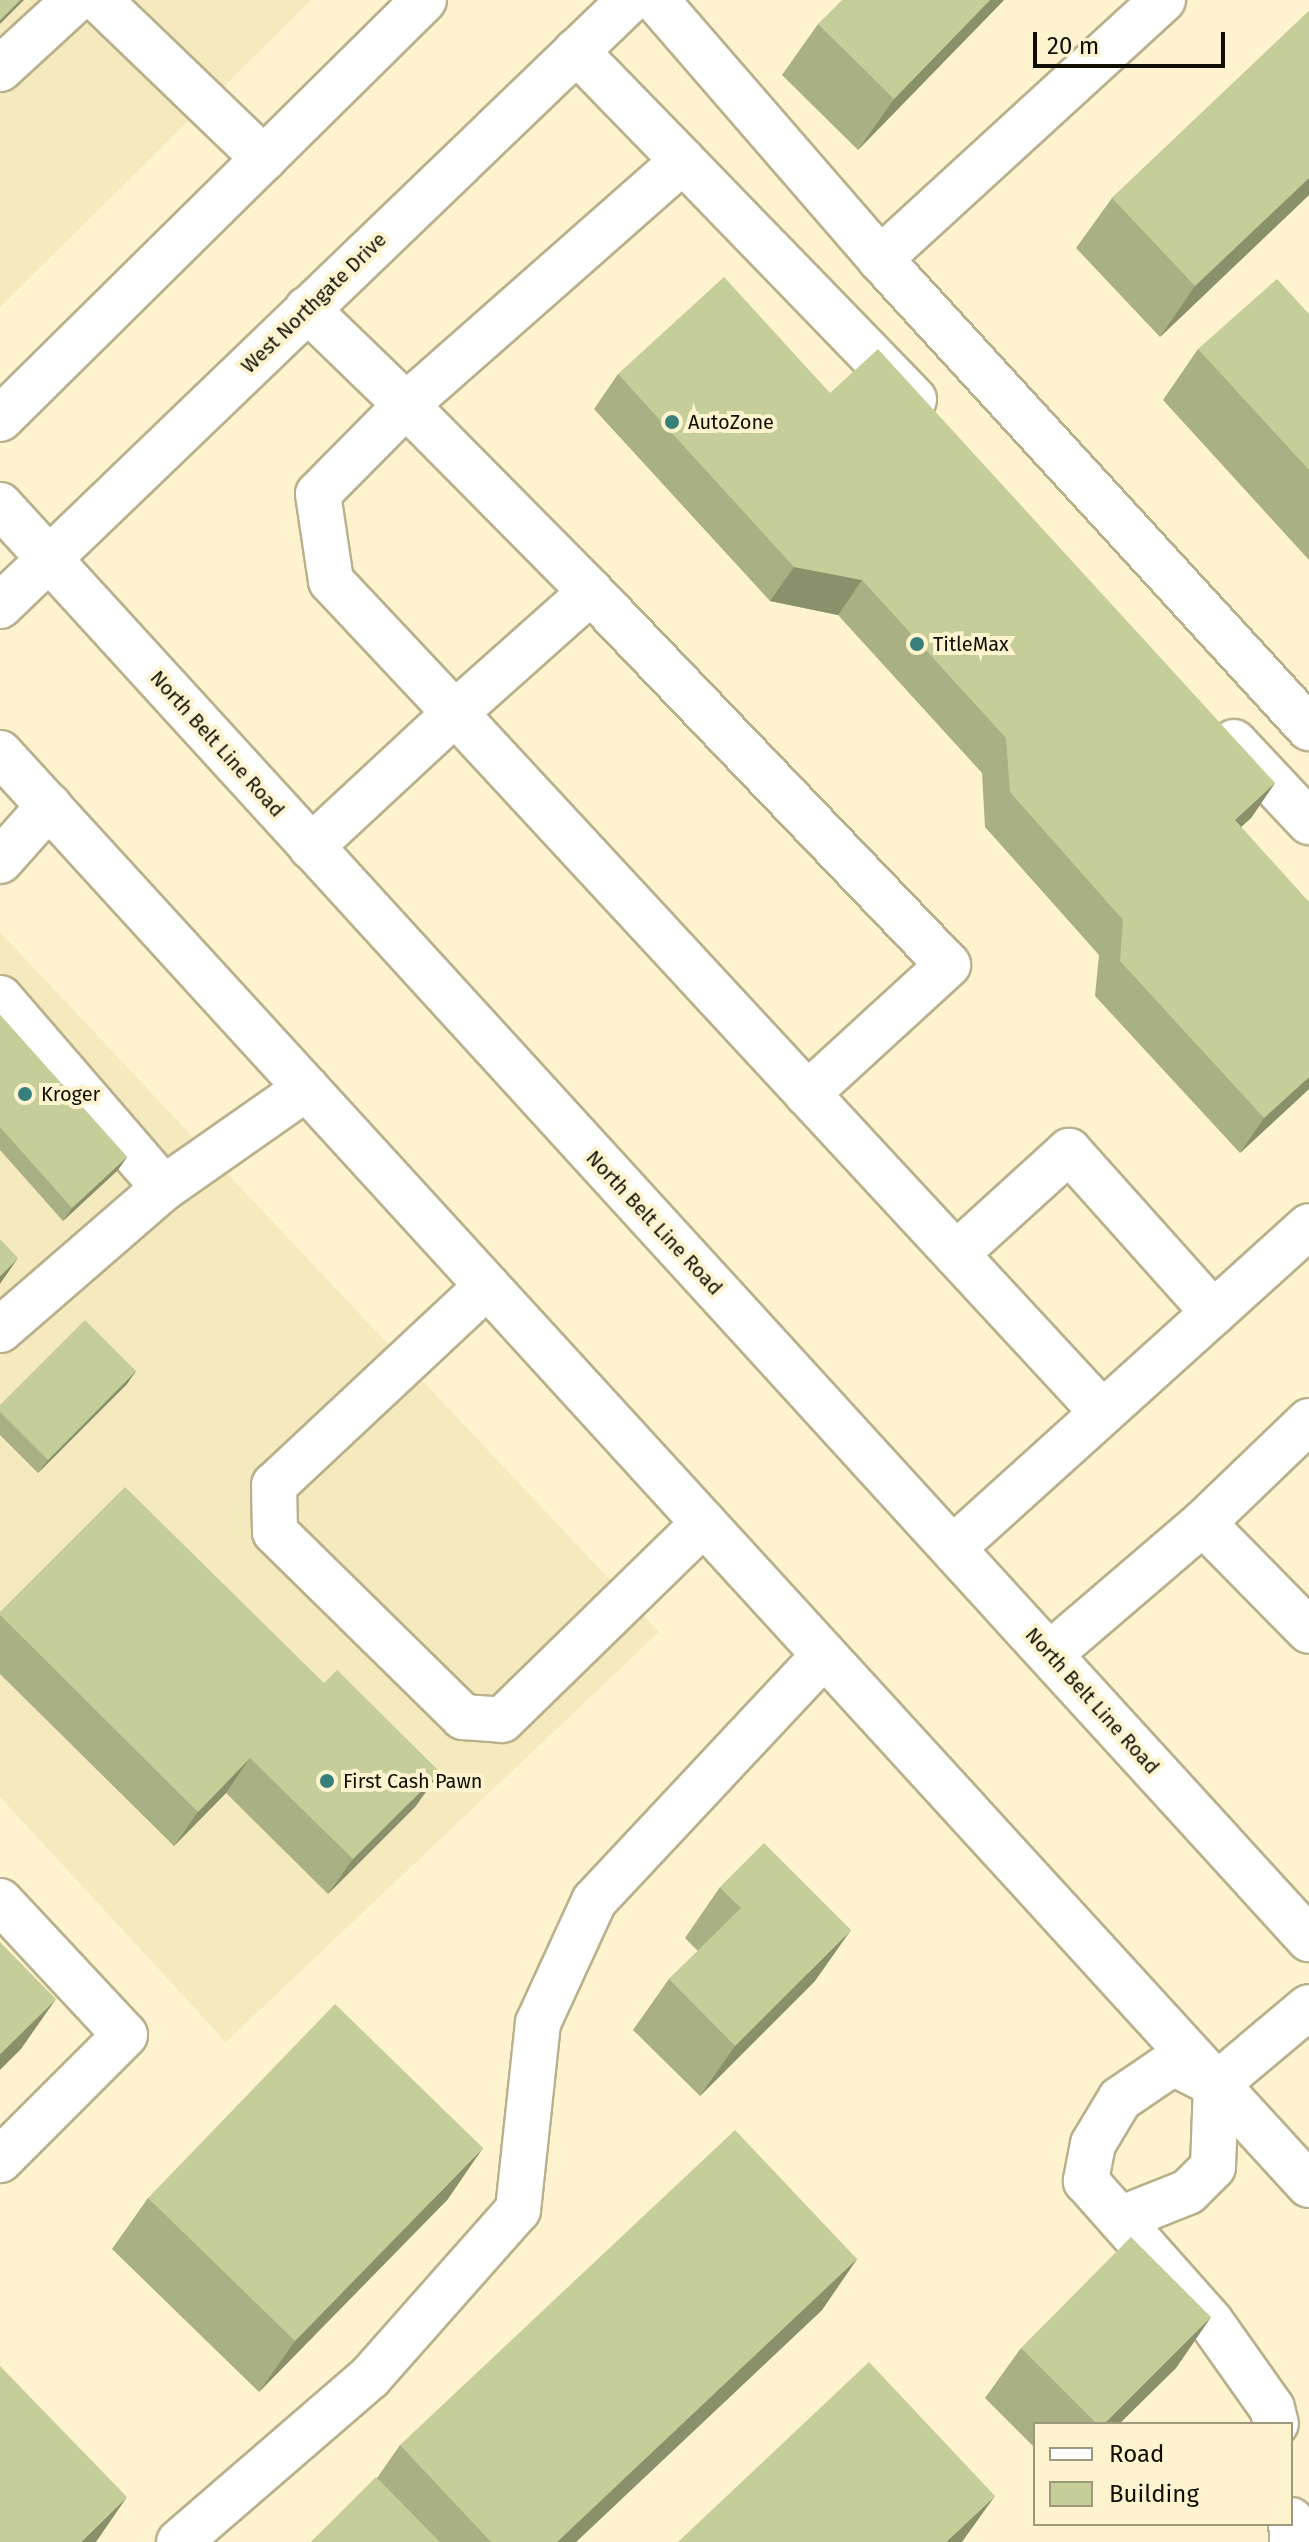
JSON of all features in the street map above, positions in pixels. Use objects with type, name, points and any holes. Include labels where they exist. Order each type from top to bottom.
[{"type":"main road","points":[[0,69],[75,0]]},
{"type":"main road","points":[[99,0],[264,159]]},
{"type":"main road","points":[[0,419],[424,0]]},
{"type":"main road","name":"West Northgate Drive","points":[[0,606],[630,0]]},
{"type":"main road","points":[[656,0],[880,259],[1309,728]]},
{"type":"main road","points":[[880,259],[1163,0]]},
{"type":"main road","points":[[576,51],[941,428]]},
{"type":"main road","points":[[683,161],[406,405],[318,494],[331,581],[1102,1412]]},
{"type":"main road","points":[[307,309],[591,592],[948,965],[807,1094]]},
{"type":"main road","name":"North Belt Line Road","points":[[0,505],[1309,1939]]},
{"type":"main road","points":[[311,847],[591,592]]},
{"type":"main road","points":[[1201,706],[1309,822]]},
{"type":"main road","points":[[0,753],[1309,2185]]},
{"type":"main road","points":[[0,861],[49,806]]},
{"type":"main road","points":[[0,998],[164,1188]]},
{"type":"main road","points":[[0,1330],[164,1188],[307,1088]]},
{"type":"main road","points":[[956,1254],[1069,1151],[1214,1313]]},
{"type":"main road","points":[[953,1548],[1309,1226]]},
{"type":"main road","points":[[487,1286],[274,1485],[275,1532],[463,1717],[502,1720],[704,1523]]},
{"type":"main road","points":[[1050,1654],[1203,1523],[1309,1421]]},
{"type":"main road","points":[[1203,1523],[1309,1631]]},
{"type":"main road","points":[[179,2542],[370,2377],[518,2210],[538,2023],[594,1901],[824,1655]]},
{"type":"main road","points":[[0,1901],[125,2035],[0,2160]]},
{"type":"main road","points":[[1120,2219],[1188,2192],[1213,2167],[1216,2085],[1309,2007]]},
{"type":"main road","points":[[1216,2085],[1173,2063],[1120,2099],[1093,2144],[1086,2181],[1211,2322],[1272,2408],[1276,2422]]},
{"type":"shaded area","points":[[0,0],[311,0],[0,307]]},
{"type":"shaded area","points":[[0,932],[659,1632],[226,2042],[0,1797]]},
{"type":"building","points":[[0,0],[20,0],[0,20]]},
{"type":"building","points":[[842,0],[990,0],[894,99],[818,24]]},
{"type":"building","points":[[1309,11],[1309,178],[1195,286],[1112,198]]},
{"type":"building","points":[[724,277],[830,393],[878,349],[1275,783],[1235,820],[1309,902],[1309,1077],[1264,1118],[1120,961],[1123,920],[1010,792],[1006,738],[862,580],[794,567],[618,374]]},
{"type":"building","points":[[1277,279],[1309,314],[1309,470],[1198,349]]},
{"type":"building","name":"Kroger","points":[[0,1015],[127,1157],[72,1208],[0,1127]]},
{"type":"building","points":[[0,1239],[18,1258],[0,1276]]},
{"type":"building","points":[[85,1320],[136,1371],[48,1460],[0,1412],[0,1405]]},
{"type":"building","points":[[125,1487],[324,1683],[337,1670],[440,1772],[353,1859],[250,1758],[198,1812],[0,1615]]},
{"type":"building","points":[[764,1843],[851,1930],[735,2046],[669,1979],[741,1908],[720,1887]]},
{"type":"building","points":[[0,1942],[56,1999],[0,2054]]},
{"type":"building","points":[[335,2004],[483,2148],[295,2341],[148,2198]]},
{"type":"building","points":[[735,2130],[857,2259],[557,2542],[491,2542],[400,2445]]},
{"type":"building","points":[[1131,2237],[1211,2317],[1106,2422],[1095,2422],[1021,2348]]},
{"type":"building","points":[[869,2362],[995,2496],[946,2542],[678,2542]]},
{"type":"building","points":[[0,2366],[127,2497],[81,2542],[0,2542]]},
{"type":"building","points":[[376,2477],[440,2542],[311,2542]]},
{"type":"place","name":"AutoZone","points":[[672,422]]},
{"type":"place","name":"TitleMax","points":[[917,644]]},
{"type":"place","name":"Kroger","points":[[25,1094]]},
{"type":"place","name":"First Cash Pawn","points":[[327,1781]]}]
